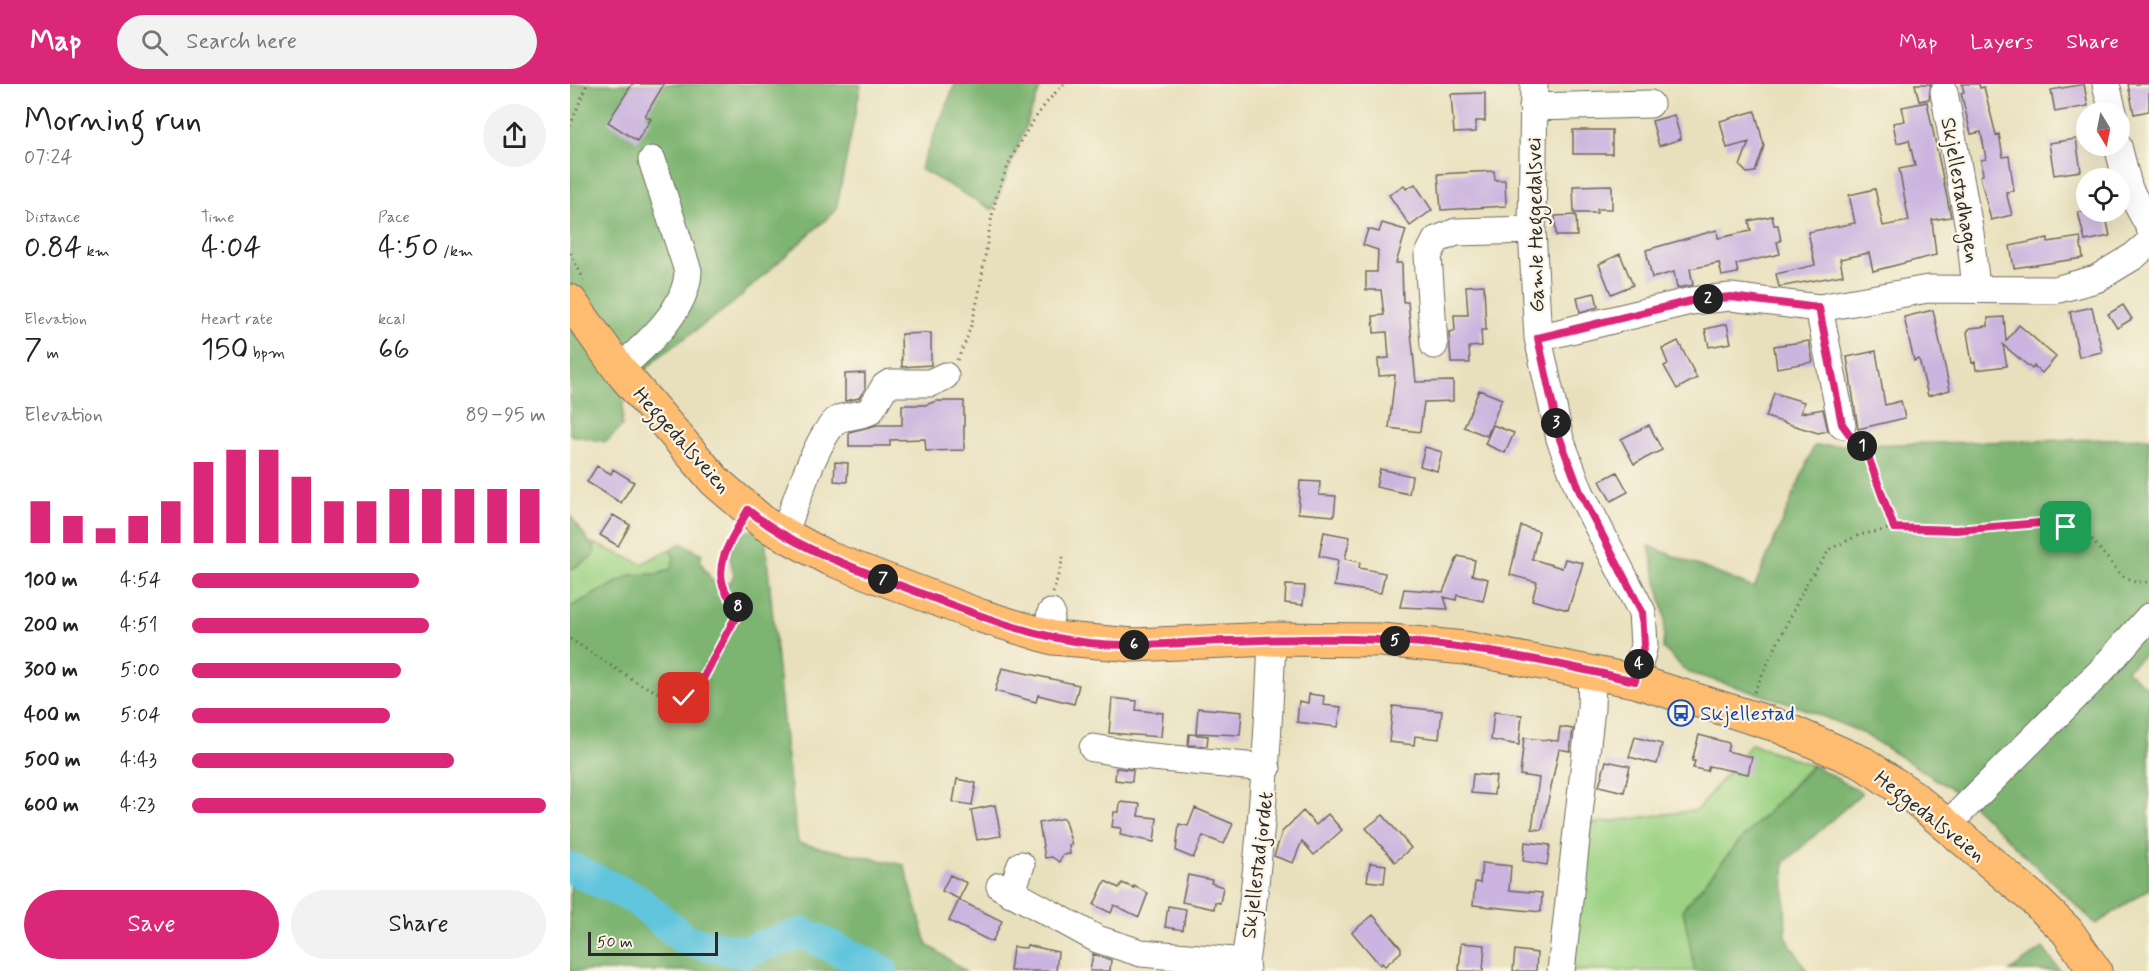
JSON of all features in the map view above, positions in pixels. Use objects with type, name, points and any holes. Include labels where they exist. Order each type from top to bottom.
[{"type":"main road","name":"Heggedalsveien","points":[[570,301],[619,369],[715,481],[783,536],[828,558],[981,616],[1049,624],[1091,643],[1133,645],[1272,639],[1381,640],[1465,648],[1635,681],[1776,725],[1822,743],[1863,763],[1912,796],[2035,900],[2067,931],[2095,971]]},
{"type":"street","points":[[2106,84],[2110,102]]},
{"type":"street","name":"Skjellestadhagen","points":[[1944,92],[1970,233],[1977,288]]},
{"type":"street","name":"Gamle Heggedalsvei","points":[[1635,681],[1644,645],[1642,612],[1600,532],[1576,481],[1560,439],[1538,338],[1532,230],[1534,95],[1650,104]]},
{"type":"street","points":[[2120,156],[2128,189],[2149,226]]},
{"type":"street","points":[[619,369],[675,310],[688,283],[688,271],[652,160]]},
{"type":"street","points":[[1434,345],[1428,256],[1436,240],[1456,232],[1532,230]]},
{"type":"street","name":"Skjellestadhagen","points":[[1538,338],[1691,301],[1731,297],[1819,308],[1928,289],[2055,290],[2096,279],[2134,256],[2149,243]]},
{"type":"street","points":[[1819,308],[1842,424]]},
{"type":"street","points":[[783,536],[817,451],[831,426],[838,420],[870,411],[885,386],[890,383],[930,383],[945,376]]},
{"type":"street","points":[[1946,826],[2101,671],[2149,617]]},
{"type":"street","name":"Skjellestadjordet","points":[[1021,864],[1005,890],[1097,939],[1141,953],[1245,966],[1259,868],[1268,768],[1272,639]]},
{"type":"street","points":[[1561,971],[1591,709],[1592,671]]},
{"type":"street","name":"Skjellestadjordet","points":[[1093,748],[1142,756],[1268,768]]},
{"type":"path","points":[[570,126],[587,84]]},
{"type":"path","points":[[945,376],[958,358],[971,327],[994,207],[1005,170],[1025,136],[1064,84]]},
{"type":"path","points":[[1842,424],[1852,438],[1865,448],[1894,528]]},
{"type":"path","points":[[570,639],[638,683],[672,699],[684,698],[698,688],[740,609],[725,591],[720,569],[726,551],[748,510]]},
{"type":"path","points":[[1753,694],[1806,584],[1830,549],[1859,535],[1894,528],[1956,530],[2040,523],[2066,527],[2089,536],[2121,575],[2135,582],[2149,582]]},
{"type":"path","points":[[1049,624],[1052,594],[1064,555]]},
{"type":"green space","points":[[570,84],[861,84],[836,210],[732,304],[656,359],[624,394],[622,426],[606,442],[570,435]]},
{"type":"green space","points":[[955,84],[1042,84],[993,210],[920,169]]},
{"type":"green space","points":[[2149,438],[2149,651],[2126,670],[2149,689],[2149,889],[2096,924],[1964,797],[1861,732],[1789,703],[1687,672],[1663,648],[1665,617],[1649,546],[1754,588],[1814,446]]},
{"type":"green space","points":[[570,515],[595,550],[593,556],[570,570]]},
{"type":"green space","points":[[747,531],[762,531],[765,537],[786,751],[798,843],[904,865],[927,944],[965,971],[570,971],[570,607],[631,575],[659,574],[671,569],[674,558],[670,549],[681,543],[702,554],[700,562],[713,582],[730,583],[734,575],[730,558],[732,542]]},
{"type":"green space","points":[[593,543],[642,564],[670,549],[674,558],[671,569],[659,574],[631,575],[570,607],[570,570],[591,556]]},
{"type":"green space","points":[[1751,744],[1812,765],[1738,843],[1683,909],[1695,971],[1570,971],[1590,824],[1697,810]]},
{"type":"green space","points":[[1813,765],[1862,793],[1784,863],[1786,937],[1807,971],[1695,971],[1683,909],[1738,843]]},
{"type":"green space","points":[[2043,948],[2060,971],[2010,971]]},
{"type":"building","points":[[632,84],[664,84],[645,116],[651,119],[637,141],[608,122]]},
{"type":"building","points":[[1915,84],[1931,84],[1929,99],[1919,101]]},
{"type":"building","points":[[1962,84],[1979,84],[1980,88],[1984,87],[1996,135],[1999,134],[2003,157],[2009,156],[2014,191],[2006,192],[2012,215],[1991,220],[1980,176],[1983,175],[1981,160],[1986,159],[1981,132],[1971,134],[1961,93],[1964,92]]},
{"type":"building","points":[[2084,84],[2087,102],[2076,102],[2076,108],[2055,112],[2051,90]]},
{"type":"building","points":[[2128,84],[2149,84],[2149,111],[2134,114]]},
{"type":"building","points":[[1485,93],[1485,121],[1476,121],[1476,132],[1454,133],[1451,94]]},
{"type":"building","points":[[1927,102],[1951,217],[1932,220],[1936,255],[1873,271],[1869,253],[1840,259],[1843,275],[1779,287],[1776,274],[1815,265],[1808,232],[1855,223],[1849,195],[1875,189],[1883,226],[1909,221],[1899,169],[1915,166],[1909,140],[1897,143],[1893,123],[1905,121],[1902,107]]},
{"type":"building","points":[[1755,111],[1764,146],[1755,172],[1747,173],[1740,166],[1749,142],[1727,148],[1720,121]]},
{"type":"building","points":[[1674,115],[1681,139],[1659,146],[1652,121]]},
{"type":"building","points":[[1573,130],[1612,130],[1612,154],[1573,154]]},
{"type":"building","points":[[2076,139],[2076,156],[2079,156],[2081,168],[2076,168],[2076,172],[2054,175],[2049,143]]},
{"type":"building","points":[[1494,171],[1495,180],[1505,180],[1506,206],[1441,210],[1438,174]]},
{"type":"building","points":[[1415,184],[1432,210],[1410,226],[1389,195],[1404,185],[1406,189]]},
{"type":"building","points":[[1612,185],[1612,209],[1597,209],[1597,213],[1574,213],[1573,186]]},
{"type":"building","points":[[1576,215],[1577,236],[1556,236],[1555,216]]},
{"type":"building","points":[[1772,216],[1774,225],[1778,225],[1781,241],[1777,242],[1780,254],[1736,264],[1738,273],[1722,276],[1719,263],[1690,269],[1693,285],[1677,288],[1674,272],[1652,278],[1646,250],[1717,230],[1718,238],[1751,231],[1749,221]]},
{"type":"building","points":[[2080,222],[2107,222],[2110,236],[2085,241]]},
{"type":"building","points":[[1382,223],[1406,230],[1396,263],[1402,263],[1403,302],[1408,302],[1416,382],[1453,381],[1453,401],[1424,402],[1420,432],[1389,428],[1395,375],[1379,376],[1378,359],[1389,358],[1387,332],[1374,333],[1373,316],[1384,315],[1381,290],[1366,290],[1366,272],[1377,272],[1378,250],[1363,245],[1368,229],[1379,232]]},
{"type":"building","points":[[2080,237],[2083,258],[2014,268],[2010,246],[2048,238],[2048,242]]},
{"type":"building","points":[[1620,254],[1633,285],[1611,294],[1599,264]]},
{"type":"building","points":[[1484,285],[1486,330],[1481,330],[1482,346],[1469,347],[1470,363],[1451,363],[1449,332],[1455,331],[1454,315],[1468,315],[1466,286]]},
{"type":"building","points":[[1595,293],[1598,307],[1580,312],[1577,297]]},
{"type":"building","points":[[2123,305],[2132,319],[2117,328],[2108,314]]},
{"type":"building","points":[[2092,307],[2102,352],[2079,357],[2070,312]]},
{"type":"building","points":[[1933,310],[1950,390],[1928,396],[1919,359],[1914,361],[1904,317]]},
{"type":"building","points":[[2004,317],[2006,341],[2019,325],[2056,357],[2042,373],[2034,366],[2032,369],[2003,345],[2007,366],[1976,370],[1975,362],[1972,363],[1967,332],[1970,328],[1988,326],[1988,318]]},
{"type":"building","points":[[1727,324],[1731,343],[1709,347],[1705,329]]},
{"type":"building","points":[[931,333],[931,365],[902,367],[901,334]]},
{"type":"building","points":[[1678,341],[1697,378],[1677,389],[1664,366],[1668,364],[1662,349]]},
{"type":"building","points":[[1809,341],[1813,362],[1777,368],[1774,346]]},
{"type":"building","points":[[1876,351],[1885,405],[1901,401],[1905,418],[1858,429],[1847,357]]},
{"type":"building","points":[[865,373],[865,389],[859,398],[845,401],[845,374]]},
{"type":"building","points":[[1479,390],[1502,399],[1487,436],[1464,427]]},
{"type":"building","points":[[1774,393],[1804,402],[1801,413],[1823,409],[1828,431],[1818,433],[1766,417]]},
{"type":"building","points":[[937,401],[964,401],[964,450],[926,451],[925,439],[890,440],[890,446],[849,446],[849,432],[877,425],[902,425],[902,405],[925,405]]},
{"type":"building","points":[[1493,425],[1514,433],[1505,453],[1485,444]]},
{"type":"building","points":[[1649,425],[1662,450],[1634,464],[1621,439]]},
{"type":"building","points":[[1425,447],[1442,452],[1437,471],[1420,466]]},
{"type":"building","points":[[835,462],[848,463],[847,482],[834,481]]},
{"type":"building","points":[[597,466],[611,474],[613,469],[634,482],[621,503],[587,482]]},
{"type":"building","points":[[1380,469],[1412,476],[1409,494],[1376,487]]},
{"type":"building","points":[[1617,472],[1628,492],[1611,501],[1600,481]]},
{"type":"building","points":[[1300,481],[1320,482],[1319,495],[1336,496],[1334,516],[1298,513]]},
{"type":"building","points":[[613,515],[630,525],[618,546],[600,535]]},
{"type":"building","points":[[1521,526],[1539,531],[1532,559],[1562,568],[1565,559],[1583,563],[1568,610],[1532,600],[1537,582],[1510,575]]},
{"type":"building","points":[[1324,532],[1350,537],[1345,559],[1360,562],[1359,568],[1385,573],[1381,593],[1334,586],[1338,560],[1319,556]]},
{"type":"building","points":[[1458,556],[1475,560],[1472,575],[1488,579],[1483,601],[1457,595],[1456,600],[1444,597],[1448,609],[1400,607],[1404,589],[1443,592]]},
{"type":"building","points":[[1286,585],[1305,586],[1303,605],[1285,603]]},
{"type":"building","points":[[1002,668],[1079,685],[1074,704],[1038,695],[1036,702],[995,691]]},
{"type":"building","points":[[1309,694],[1324,696],[1323,705],[1341,707],[1338,727],[1297,722],[1299,701],[1308,703]]},
{"type":"building","points":[[1112,698],[1137,701],[1136,710],[1163,713],[1161,737],[1109,733]]},
{"type":"building","points":[[1393,706],[1442,711],[1439,739],[1415,736],[1414,745],[1389,742]]},
{"type":"building","points":[[1198,708],[1242,712],[1240,735],[1196,733]]},
{"type":"building","points":[[1494,712],[1522,715],[1519,745],[1491,740]]},
{"type":"building","points":[[1560,727],[1573,729],[1570,751],[1559,749],[1542,830],[1532,829],[1539,778],[1520,775],[1524,738],[1558,741]]},
{"type":"building","points":[[1189,734],[1208,736],[1207,746],[1188,745]]},
{"type":"building","points":[[1699,735],[1729,743],[1727,751],[1752,757],[1748,774],[1709,766],[1707,771],[1693,768],[1695,761],[1692,761]]},
{"type":"building","points":[[1635,737],[1662,744],[1657,764],[1629,757]]},
{"type":"building","points":[[1606,761],[1630,766],[1624,792],[1599,786]]},
{"type":"building","points":[[1116,768],[1133,770],[1132,782],[1115,780]]},
{"type":"building","points":[[1473,774],[1496,776],[1494,795],[1471,793]]},
{"type":"building","points":[[957,779],[976,783],[972,805],[953,802]]},
{"type":"building","points":[[1120,802],[1140,804],[1138,816],[1157,818],[1154,842],[1120,835],[1121,828],[1112,827],[1114,812],[1119,812]]},
{"type":"building","points":[[995,805],[1001,836],[977,840],[971,810]]},
{"type":"building","points":[[1195,808],[1233,824],[1224,844],[1203,836],[1193,858],[1176,851],[1179,824],[1188,826]]},
{"type":"building","points":[[1303,811],[1316,825],[1328,814],[1342,830],[1314,855],[1302,841],[1293,863],[1274,856],[1282,832]]},
{"type":"building","points":[[1383,815],[1411,848],[1395,862],[1366,828]]},
{"type":"building","points":[[1064,818],[1072,845],[1069,845],[1070,854],[1063,855],[1059,862],[1052,857],[1045,858],[1039,823]]},
{"type":"building","points":[[1525,842],[1550,845],[1547,865],[1523,861]]},
{"type":"building","points":[[1370,863],[1386,865],[1384,883],[1367,881]]},
{"type":"building","points":[[1482,863],[1511,866],[1509,890],[1542,893],[1541,912],[1473,905],[1475,882],[1480,883]]},
{"type":"building","points":[[950,875],[967,883],[959,899],[942,891]]},
{"type":"building","points":[[1188,875],[1212,880],[1211,883],[1223,887],[1220,903],[1215,902],[1214,909],[1182,902]]},
{"type":"building","points":[[1105,881],[1119,888],[1122,883],[1134,888],[1134,886],[1148,893],[1139,917],[1114,905],[1111,913],[1094,905]]},
{"type":"building","points":[[959,900],[1002,921],[992,942],[949,921]]},
{"type":"building","points":[[1168,906],[1186,909],[1183,930],[1165,927]]},
{"type":"building","points":[[1373,915],[1401,948],[1401,952],[1385,966],[1382,963],[1380,965],[1352,932]]},
{"type":"building","points":[[1461,943],[1485,945],[1483,971],[1459,971]]},
{"type":"building","points":[[1027,945],[1058,952],[1056,971],[1010,971],[1013,947],[1026,948]]},
{"type":"building","points":[[1515,950],[1537,953],[1536,971],[1513,971]]},
{"type":"building","points":[[1093,954],[1111,960],[1110,971],[1090,971]]},
{"type":"waterway","points":[[570,868],[634,898],[687,941],[743,952],[803,933],[882,971]]},
{"type":"place","name":"Skjellestad","points":[[1681,713]]},
{"type":"route","points":[[684,698],[698,688],[740,609],[725,591],[720,569],[726,551],[748,510],[783,536],[828,558],[981,616],[1053,638],[1133,645],[1272,639],[1381,640],[1465,648],[1635,681],[1644,645],[1645,626],[1642,612],[1638,599],[1580,492],[1560,439],[1538,338],[1691,301],[1731,297],[1819,308],[1842,424],[1852,438],[1865,448],[1894,528],[1956,530],[2010,523],[2040,523],[2066,527]]}]
